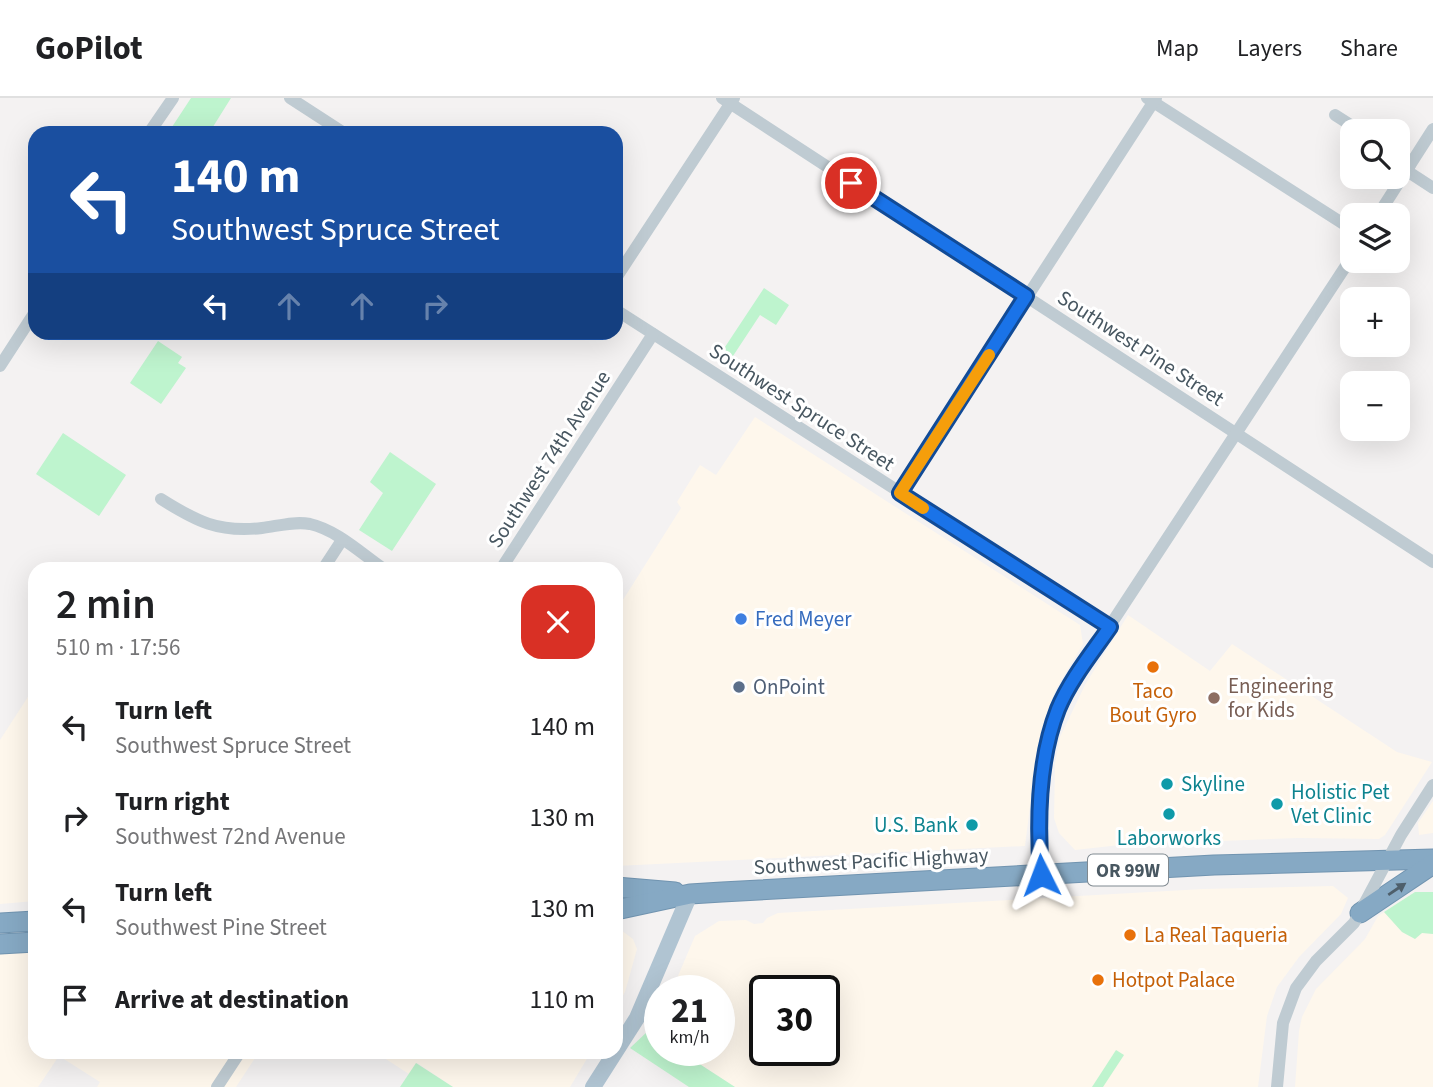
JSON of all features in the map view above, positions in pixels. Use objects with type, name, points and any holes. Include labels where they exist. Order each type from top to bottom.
[{"type":"highway","name":"Southwest Pacific Highway","points":[[623,888],[690,894],[1214,865],[1387,860],[1433,862]]},
{"type":"highway","points":[[1360,913],[1433,862]]},
{"type":"highway","name":"Southwest Pacific Highway","points":[[623,908],[690,894]]},
{"type":"highway","points":[[0,923],[28,921]]},
{"type":"highway","points":[[0,944],[28,942]]},
{"type":"main road","points":[[623,1039],[636,1018],[690,894]]},
{"type":"main road","points":[[593,1087],[610,1059]]},
{"type":"street","points":[[154,126],[173,98]]},
{"type":"street","points":[[290,98],[333,126]]},
{"type":"street","points":[[900,493],[1152,99],[1340,222]]},
{"type":"street","points":[[623,267],[729,100]]},
{"type":"street","name":"Southwest Pine Street","points":[[729,100],[1433,562]]},
{"type":"street","points":[[1335,115],[1341,119]]},
{"type":"street","points":[[1410,165],[1433,129]]},
{"type":"street","points":[[1410,170],[1433,188]]},
{"type":"street","points":[[1041,875],[1039,842],[1043,776],[1050,733],[1065,696],[1341,273]]},
{"type":"street","name":"Southwest Spruce Street","points":[[623,315],[1110,627]]},
{"type":"street","points":[[0,366],[28,323]]},
{"type":"street","name":"Southwest 74th Avenue","points":[[506,562],[653,334]]},
{"type":"street","points":[[161,499],[187,516],[222,529],[310,524],[342,540],[374,562]]},
{"type":"street","points":[[328,562],[342,540]]},
{"type":"street","points":[[1277,1087],[1283,1023],[1290,1000],[1309,970],[1345,934],[1360,913],[1387,860],[1433,785]]},
{"type":"street","points":[[217,1087],[235,1059]]},
{"type":"shaded area","points":[[755,417],[1080,625],[1083,644],[1055,691],[1037,751],[1025,846],[623,866],[623,600],[681,508],[677,502],[700,465],[716,475]]},
{"type":"shaded area","points":[[1128,615],[1210,671],[1232,644],[1397,752],[1432,762],[1385,835],[1379,839],[1298,838],[1120,845],[1075,850],[1059,833],[1054,818],[1055,764],[1060,737],[1085,685]]},
{"type":"shaded area","points":[[28,697],[28,902],[0,904],[0,740]]},
{"type":"shaded area","points":[[1433,801],[1433,833],[1419,835],[1418,823]]},
{"type":"shaded area","points":[[1333,886],[1348,898],[1341,914],[1299,957],[1277,987],[1267,1016],[1258,1087],[735,1087],[703,1066],[735,1066],[735,975],[678,975],[695,936],[719,921],[746,920],[754,924],[763,923],[778,913],[1203,889]]},
{"type":"shaded area","points":[[1415,892],[1433,892],[1433,1087],[1295,1087],[1302,1017],[1316,989],[1365,939],[1378,916]]},
{"type":"shaded area","points":[[623,932],[633,939],[637,949],[623,996]]},
{"type":"shaded area","points":[[28,949],[28,1059],[57,1059],[38,1087],[0,1087],[0,951]]},
{"type":"shaded area","points":[[64,1059],[254,1059],[236,1087],[97,1087],[100,1082]]},
{"type":"shaded area","points":[[386,1059],[587,1059],[570,1087],[453,1087],[417,1063],[409,1074]]},
{"type":"green space","points":[[191,98],[231,98],[214,126],[173,126]]},
{"type":"green space","points":[[764,288],[789,305],[776,325],[760,315],[733,356],[723,350]]},
{"type":"green space","points":[[158,341],[182,357],[178,363],[186,368],[161,404],[130,383]]},
{"type":"green space","points":[[63,433],[126,475],[99,516],[36,474]]},
{"type":"green space","points":[[390,452],[436,484],[392,551],[359,530],[383,493],[370,482]]},
{"type":"green space","points":[[1415,892],[1433,892],[1433,934],[1422,933],[1415,939],[1402,932],[1384,912]]},
{"type":"green space","points":[[644,1035],[644,1057],[630,1048]]},
{"type":"green space","points":[[1116,1050],[1124,1055],[1103,1087],[1092,1087]]},
{"type":"green space","points":[[416,1063],[453,1087],[400,1087]]},
{"type":"green space","points":[[657,1066],[703,1066],[735,1087],[689,1087]]},
{"type":"slow traffic","points":[[923,508],[900,493],[989,355]]},
{"type":"place","name":"Fred Meyer","points":[[741,619]]},
{"type":"place","name":"Taco Bout Gyro","points":[[1153,667]]},
{"type":"place","name":"OnPoint","points":[[739,687]]},
{"type":"place","name":"Engineering for Kids","points":[[1214,698]]},
{"type":"place","name":"Skyline","points":[[1167,784]]},
{"type":"place","name":"Holistic Pet Vet Clinic","points":[[1277,804]]},
{"type":"place","name":"Laborworks","points":[[1169,814]]},
{"type":"place","name":"U.S. Bank","points":[[972,825]]},
{"type":"place","name":"La Real Taqueria","points":[[1130,935]]},
{"type":"place","name":"Hotpot Palace","points":[[1098,980]]},
{"type":"route","points":[[851,183],[1026,296],[900,493],[1110,627],[1065,696],[1050,733],[1043,776],[1039,842],[1041,875]]}]
